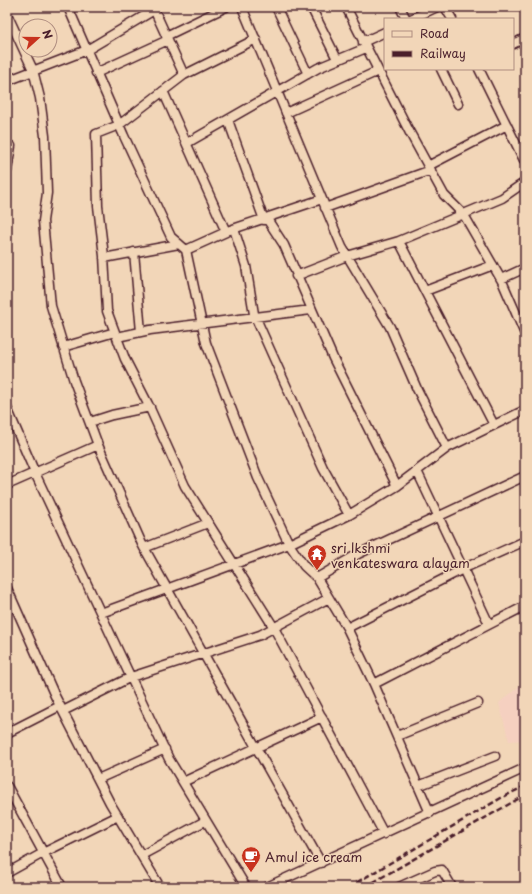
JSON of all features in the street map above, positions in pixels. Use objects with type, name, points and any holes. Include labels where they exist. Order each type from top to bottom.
[{"type":"street","points":[[68,7],[119,125],[171,237],[186,250],[206,343],[241,437],[289,544],[304,566],[318,578],[347,628],[374,684],[430,813]]},
{"type":"street","points":[[96,73],[226,7]]},
{"type":"street","points":[[242,7],[325,208],[347,256],[390,327],[417,388],[447,448]]},
{"type":"street","points":[[276,7],[308,74]]},
{"type":"street","points":[[311,7],[336,59]]},
{"type":"street","points":[[346,7],[364,45],[444,195],[464,215],[501,279],[525,334]]},
{"type":"street","points":[[400,7],[406,18]]},
{"type":"street","points":[[414,18],[437,7]]},
{"type":"street","points":[[446,7],[452,18]]},
{"type":"street","points":[[7,81],[86,50],[153,8],[184,75]]},
{"type":"street","points":[[8,19],[33,70],[40,98],[45,136],[47,193],[43,222],[51,306],[63,347],[98,445],[144,548],[258,748],[321,863]]},
{"type":"street","points":[[187,143],[277,91],[364,45],[384,33]]},
{"type":"street","points":[[514,44],[525,38]]},
{"type":"street","points":[[256,39],[184,75],[119,125],[96,134],[98,206],[104,258],[107,311],[125,359],[150,407],[185,486],[274,628],[384,834]]},
{"type":"street","points":[[441,70],[458,104]]},
{"type":"street","points":[[480,70],[525,162]]},
{"type":"street","points":[[286,113],[378,71]]},
{"type":"street","points":[[163,91],[226,232]]},
{"type":"street","points":[[228,120],[265,220],[284,245],[311,310],[397,486]]},
{"type":"street","points":[[325,208],[429,168],[507,125]]},
{"type":"street","points":[[7,171],[11,146]]},
{"type":"street","points":[[296,276],[347,256],[399,241],[464,215],[502,198],[525,182]]},
{"type":"street","points":[[186,250],[234,229],[265,220],[322,199]]},
{"type":"street","points":[[234,229],[246,266],[254,316],[323,468],[349,515]]},
{"type":"street","points":[[399,241],[494,425]]},
{"type":"street","points":[[104,258],[179,244]]},
{"type":"street","points":[[134,252],[141,332]]},
{"type":"street","points":[[425,291],[493,265]]},
{"type":"street","points":[[501,279],[525,268]]},
{"type":"street","points":[[63,347],[116,335],[254,316],[311,310]]},
{"type":"street","points":[[90,422],[112,415],[150,407]]},
{"type":"street","points":[[7,408],[35,473],[164,749],[246,887]]},
{"type":"street","points":[[101,613],[289,544],[349,515],[397,486],[447,448],[525,410]]},
{"type":"street","points":[[7,485],[98,445]]},
{"type":"street","points":[[417,471],[489,624]]},
{"type":"street","points":[[318,578],[358,554],[525,476]]},
{"type":"street","points":[[144,548],[208,523]]},
{"type":"street","points":[[347,628],[525,541]]},
{"type":"street","points":[[7,588],[62,709],[118,816],[160,887]]},
{"type":"street","points":[[7,733],[131,678],[204,654],[274,628],[329,598]]},
{"type":"street","points":[[374,684],[525,606]]},
{"type":"street","points":[[397,736],[478,703]]},
{"type":"street","points":[[183,782],[322,717]]},
{"type":"street","points":[[98,779],[164,749]]},
{"type":"street","points":[[418,786],[495,756]]},
{"type":"street","points":[[267,887],[525,768]]},
{"type":"street","points":[[7,786],[62,887]]},
{"type":"street","points":[[7,873],[43,853],[118,816]]},
{"type":"street","points":[[142,855],[205,820]]},
{"type":"street","points":[[399,887],[435,871],[442,870],[452,887]]},
{"type":"shaded area","points":[[522,684],[525,684],[525,740],[509,741],[499,703]]},
{"type":"railway","points":[[349,887],[501,798],[525,786]]},
{"type":"railway","points":[[365,887],[525,795]]},
{"type":"place","name":"sri lkshmi venkateswara alayam","points":[[317,571]]},
{"type":"place","name":"Amul ice cream","points":[[251,873]]}]
